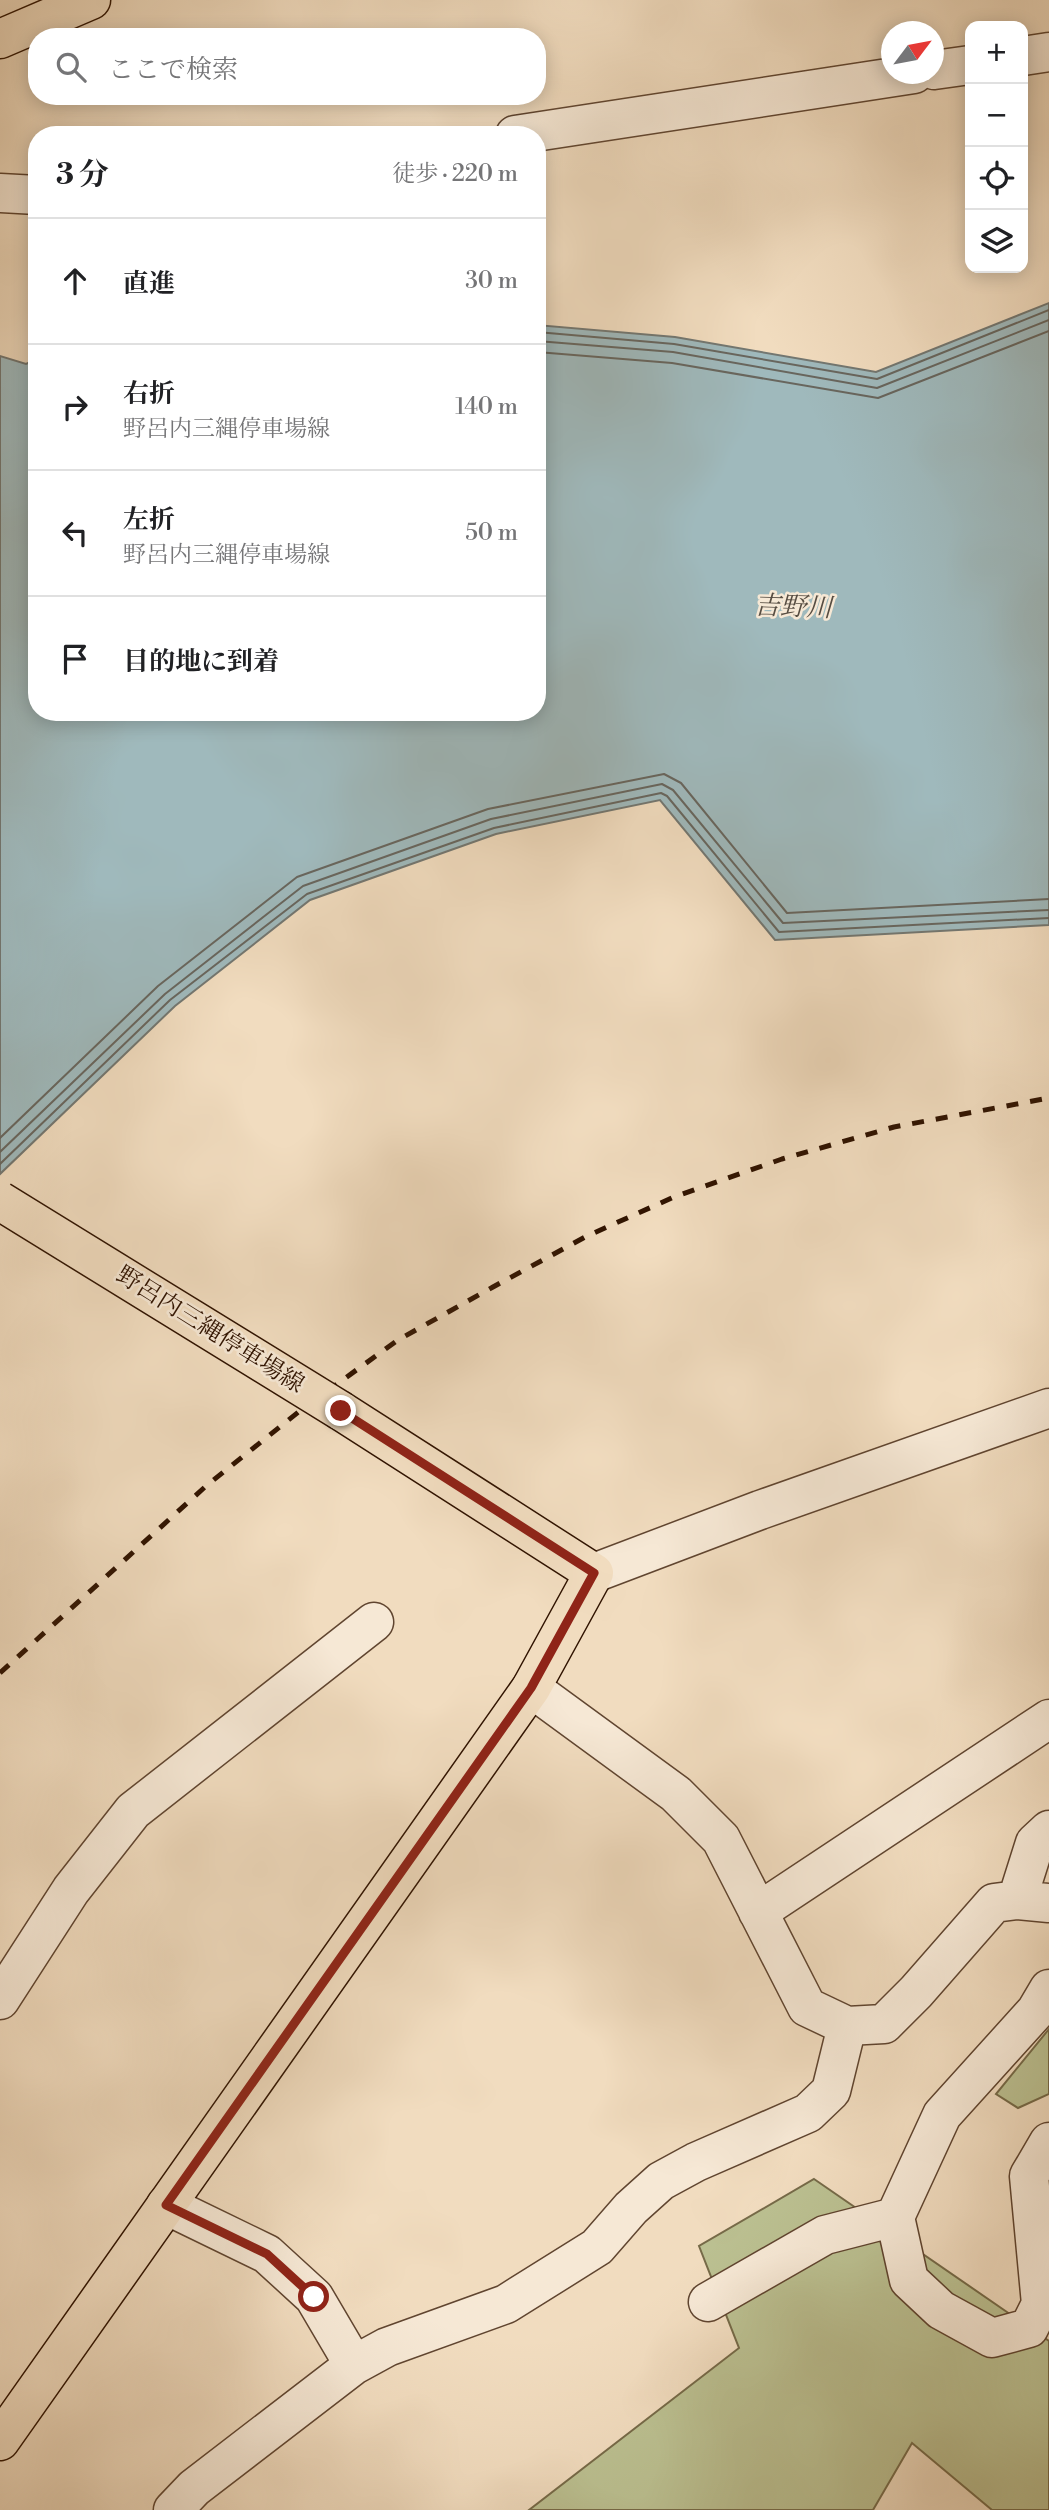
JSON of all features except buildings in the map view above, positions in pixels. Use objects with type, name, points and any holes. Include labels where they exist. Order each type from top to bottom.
[{"type":"main road","points":[[0,39],[91,0]]},
{"type":"main road","name":"野呂内三縄停車場線","points":[[0,1201],[341,1411],[594,1573]]},
{"type":"main road","points":[[0,2441],[531,1688],[594,1573]]},
{"type":"street","points":[[1028,55],[1049,52]]},
{"type":"street","points":[[944,69],[965,66]]},
{"type":"street","points":[[546,130],[881,79]]},
{"type":"street","points":[[0,193],[28,195]]},
{"type":"street","points":[[594,1573],[760,1510],[1049,1408]]},
{"type":"street","points":[[0,2000],[71,1891],[133,1811],[374,1622]]},
{"type":"street","points":[[531,1688],[676,1794],[721,1839],[807,2007],[846,2026],[884,2024],[916,1992],[993,1903],[1033,1901],[1035,1843],[1049,1830]]},
{"type":"street","points":[[758,1912],[1049,1719]]},
{"type":"street","points":[[1049,1989],[1036,2011],[942,2115],[895,2217],[909,2280],[941,2311],[992,2339],[1029,2328],[1041,2304],[1029,2176],[1049,2142]]},
{"type":"street","points":[[173,2510],[194,2488],[354,2365],[387,2347],[506,2304],[597,2247],[631,2208],[661,2181],[696,2162],[808,2113],[831,2091],[846,2026]]},
{"type":"street","points":[[166,2205],[267,2254],[314,2297],[354,2365]]},
{"type":"street","points":[[708,2302],[825,2235],[895,2217]]},
{"type":"green space","points":[[1049,2029],[1049,2094],[1018,2108],[996,2094]]},
{"type":"green space","points":[[814,2179],[1049,2341],[1049,2510],[992,2510],[912,2443],[873,2510],[529,2510],[739,2348],[699,2246]]},
{"type":"water","name":"吉野川","points":[[1049,303],[1049,925],[775,940],[660,800],[496,834],[310,900],[175,1006],[0,1174],[0,356],[28,363],[28,721],[546,721],[546,326],[675,337],[876,372]]},
{"type":"railway","points":[[0,1673],[206,1486],[301,1410],[398,1340],[493,1287],[587,1236],[674,1197],[782,1159],[894,1127],[1049,1098]]},
{"type":"route","points":[[314,2297],[267,2254],[166,2205],[531,1688],[594,1573],[341,1411]]}]
